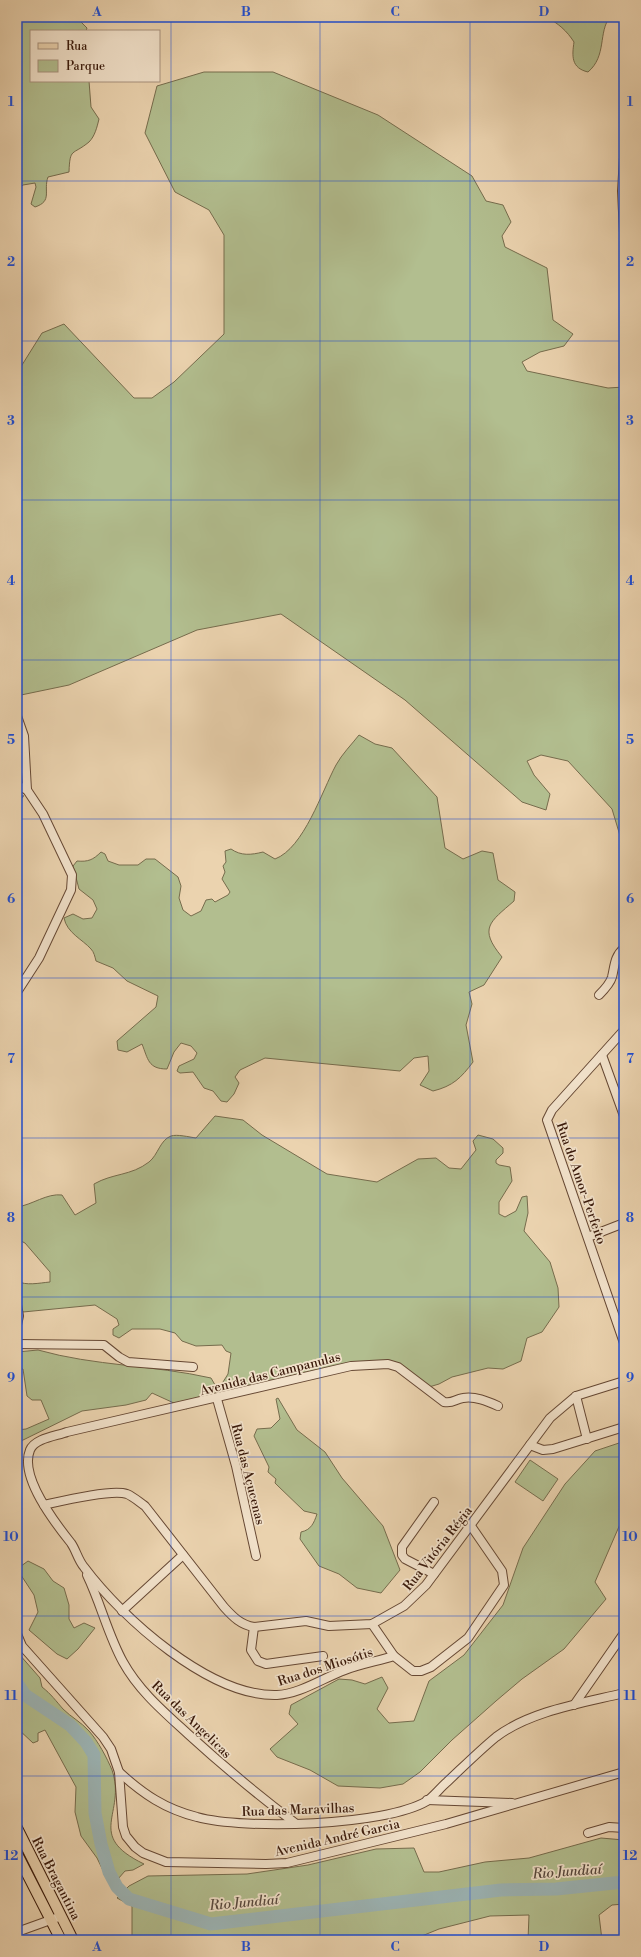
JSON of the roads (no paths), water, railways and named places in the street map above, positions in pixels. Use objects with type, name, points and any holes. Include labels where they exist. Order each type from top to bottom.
[{"type":"main road","name":"Rua Bragantina","points":[[17,1828],[62,1915],[73,1940]]},
{"type":"main road","name":"Rua Bragantina","points":[[17,1854],[61,1940]]},
{"type":"street","points":[[624,157],[622,191],[624,233]]},
{"type":"street","points":[[17,716],[24,736],[27,790]]},
{"type":"street","points":[[17,785],[27,790],[43,814],[72,875],[70,890],[39,958],[17,992]]},
{"type":"street","points":[[599,995],[608,985],[612,977],[614,961],[624,948]]},
{"type":"street","name":"Rua do Amor-Perfeito","points":[[624,1030],[552,1110],[548,1120],[624,1343]]},
{"type":"street","points":[[602,1055],[621,1099],[624,1116]]},
{"type":"street","points":[[588,1236],[624,1223]]},
{"type":"street","points":[[17,1306],[19,1316],[17,1325]]},
{"type":"street","points":[[17,1344],[104,1345],[128,1362],[193,1367]]},
{"type":"street","name":"Avenida das Campanulas","points":[[37,1442],[67,1432],[351,1366],[388,1364],[398,1367],[444,1402],[451,1403],[460,1398],[474,1398],[498,1406]]},
{"type":"street","points":[[587,1439],[576,1396],[624,1381]]},
{"type":"street","name":"Rua Vitória Régia","points":[[44,1505],[105,1494],[125,1493],[133,1496],[145,1506],[233,1618],[248,1626],[254,1627],[306,1621],[329,1626],[372,1624],[404,1606],[413,1599],[471,1526],[550,1418],[576,1396]]},
{"type":"street","name":"Rua das Açucenas","points":[[217,1398],[236,1466],[256,1556]]},
{"type":"street","points":[[530,1445],[544,1450],[553,1449],[624,1427]]},
{"type":"street","name":"Rua dos Miosótis","points":[[37,1442],[30,1449],[28,1459],[31,1482],[51,1518],[74,1548],[83,1566],[122,1611],[183,1662],[241,1690],[277,1695],[301,1689],[345,1670],[394,1656]]},
{"type":"street","points":[[434,1502],[402,1547],[402,1554],[405,1559],[434,1574]]},
{"type":"street","points":[[372,1624],[394,1656],[414,1671],[421,1672],[431,1667],[468,1638],[504,1585],[504,1577],[499,1565],[471,1526]]},
{"type":"street","points":[[122,1611],[183,1555]]},
{"type":"street","name":"Rua das Angelicas","points":[[83,1566],[94,1589],[112,1641],[124,1663],[143,1691],[161,1710],[217,1761],[295,1823]]},
{"type":"street","points":[[254,1627],[251,1650],[258,1661],[266,1664],[323,1656]]},
{"type":"street","points":[[574,1705],[624,1633]]},
{"type":"street","name":"Avenida André Garcia","points":[[17,1634],[19,1648],[103,1737],[111,1749],[119,1772],[121,1815],[126,1836],[135,1847],[143,1853],[166,1862],[266,1864],[286,1862],[446,1824],[521,1804],[624,1772]]},
{"type":"street","name":"Rua das Maravilhas","points":[[119,1772],[146,1796],[161,1804],[196,1817],[229,1823],[295,1823],[361,1818],[403,1810],[427,1800],[478,1752],[511,1727],[525,1720],[574,1705],[624,1693]]},
{"type":"street","points":[[427,1800],[521,1804]]},
{"type":"street","points":[[588,1833],[609,1827],[624,1828]]},
{"type":"street","points":[[17,1932],[62,1915]]},
{"type":"waterway","points":[[17,802],[23,796]]},
{"type":"waterway","name":"Rio Jundiaí","points":[[17,1683],[25,1695],[70,1725],[86,1742],[94,1755],[95,1813],[101,1844],[109,1872],[117,1887],[129,1899],[211,1924],[501,1890],[556,1889],[624,1882]]}]
